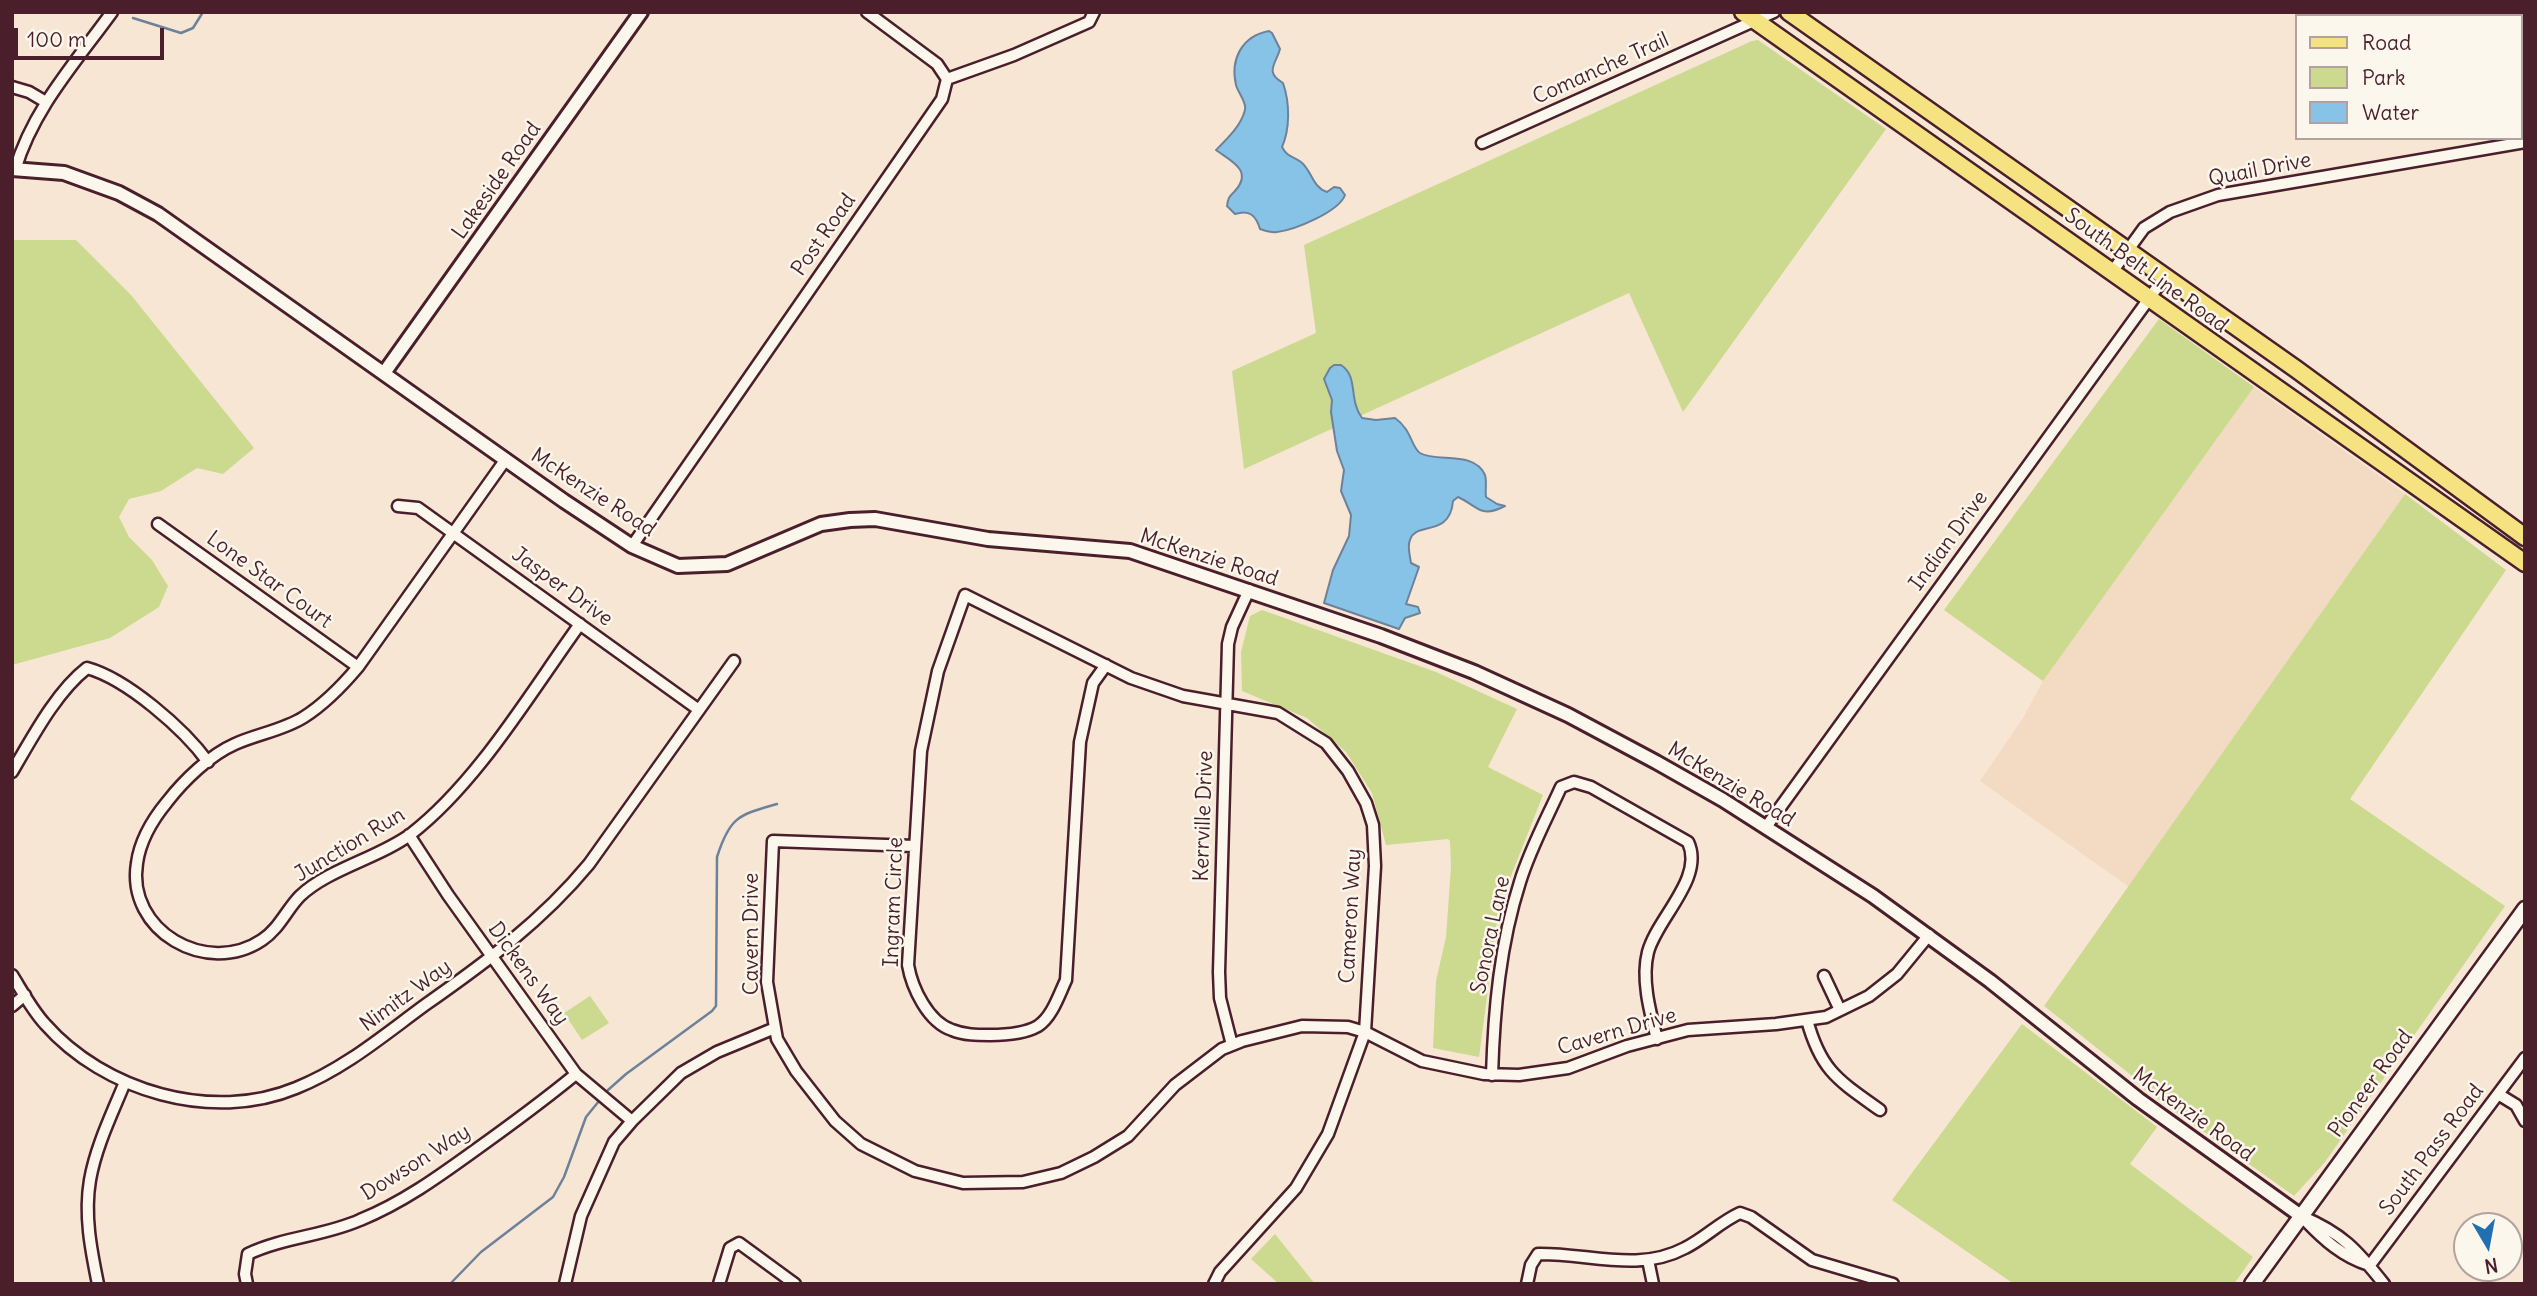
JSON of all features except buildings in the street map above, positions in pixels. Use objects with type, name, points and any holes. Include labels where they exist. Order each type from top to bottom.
[{"type":"main road","name":"South Belt Line Road","points":[[1789,12],[2296,369],[2525,537]]},
{"type":"main road","name":"South Belt Line Road","points":[[1749,17],[2524,561]]},
{"type":"main road","points":[[2339,432],[2354,412]]},
{"type":"main road","points":[[2436,500],[2449,500],[2481,523],[2488,522],[2495,515]]},
{"type":"main road","name":"Pioneer Road","points":[[2252,1284],[2525,909]]},
{"type":"street","points":[[14,169],[30,129],[46,102],[112,12]]},
{"type":"street","name":"Lakeside Road","points":[[384,373],[641,12]]},
{"type":"street","points":[[867,12],[937,64],[947,79],[1014,55],[1089,22],[1094,12]]},
{"type":"street","name":"Comanche Trail","points":[[1482,143],[1749,17],[1774,12]]},
{"type":"street","name":"Post Road","points":[[632,545],[942,99],[947,79]]},
{"type":"street","points":[[12,87],[29,92],[46,102]]},
{"type":"street","name":"Quail Drive","points":[[2112,272],[2144,228],[2169,212],[2218,195],[2525,142]]},
{"type":"street","name":"McKenzie Road","points":[[14,169],[64,173],[119,193],[158,214],[632,545],[678,566],[727,564],[821,524],[875,519],[988,539],[1130,551],[1381,636],[1474,672],[1656,762],[1766,827],[1873,896],[1929,935],[2138,1099],[2301,1216]]},
{"type":"street","name":"Indian Drive","points":[[1766,827],[2164,278]]},
{"type":"street","name":"Junction Run","points":[[506,459],[358,667],[335,694],[302,719],[233,745],[208,762],[167,801],[145,835],[136,864],[138,894],[152,923],[176,943],[204,953],[234,952],[263,940],[283,919],[300,895],[326,878],[372,858],[410,835],[439,809],[470,777],[580,624]]},
{"type":"street","name":"Jasper Drive","points":[[398,506],[418,508],[699,710]]},
{"type":"street","name":"Lone Star Court","points":[[158,524],[358,667]]},
{"type":"street","name":"Kerrville Drive","points":[[1232,1045],[1220,998],[1219,972],[1228,644],[1232,626],[1249,590]]},
{"type":"street","name":"Cameron Way","points":[[965,595],[1131,678],[1182,696],[1278,713],[1326,743],[1348,771],[1366,803],[1373,825],[1375,866],[1365,1032],[1328,1134],[1296,1188],[1220,1272],[1214,1284]]},
{"type":"street","name":"Ingram Circle","points":[[965,595],[938,671],[920,751],[908,965],[914,990],[929,1012],[949,1030],[971,1035],[1002,1035],[1040,1025],[1053,1008],[1066,980],[1080,742],[1093,683],[1107,665]]},
{"type":"street","name":"Nimitz Way","points":[[12,975],[45,1024],[84,1059],[125,1082],[165,1097],[204,1101],[268,1097],[296,1088],[345,1063],[493,957],[564,895],[734,661]]},
{"type":"street","points":[[12,772],[74,679],[87,668],[105,673],[173,722],[208,762]]},
{"type":"street","name":"Sonora Lane","points":[[1492,1074],[1493,1019],[1502,961],[1520,881],[1561,787],[1574,782],[1591,787],[1688,842],[1692,849],[1692,866],[1687,879],[1648,951],[1648,1002],[1657,1038]]},
{"type":"street","name":"Dickens Way","points":[[410,835],[448,895],[576,1074],[632,1121]]},
{"type":"street","name":"Cavern Drive","points":[[914,846],[773,841],[767,982],[777,1039],[796,1071],[835,1121],[861,1144],[915,1171],[963,1183],[1023,1182],[1060,1172],[1094,1157],[1128,1136],[1175,1085],[1222,1049],[1302,1026],[1348,1027],[1365,1032],[1422,1061],[1492,1074],[1519,1075],[1568,1068],[1627,1046],[1688,1030],[1776,1024],[1826,1017],[1869,996],[1897,974],[1929,935]]},
{"type":"street","points":[[1824,976],[1840,1010]]},
{"type":"street","points":[[12,1006],[25,995]]},
{"type":"street","points":[[1807,1020],[1813,1044],[1830,1072],[1880,1111]]},
{"type":"street","points":[[565,1284],[580,1216],[614,1142],[681,1073],[717,1052],[775,1028]]},
{"type":"street","name":"South Pass Road","points":[[2370,1265],[2525,1058]]},
{"type":"street","name":"Dowson Way","points":[[247,1284],[245,1274],[248,1254],[268,1245],[311,1237],[358,1222],[392,1206],[457,1163],[576,1074]]},
{"type":"street","points":[[98,1284],[88,1213],[90,1182],[96,1153],[125,1082]]},
{"type":"street","points":[[2498,1094],[2516,1105],[2525,1121]]},
{"type":"street","points":[[1527,1284],[1531,1265],[1538,1254],[1625,1261],[1648,1260],[1683,1250],[1740,1213],[1751,1217],[1812,1260],[1893,1284]]},
{"type":"street","points":[[2301,1216],[2327,1227],[2356,1249],[2384,1284]]},
{"type":"street","points":[[719,1284],[730,1248],[739,1243],[795,1284]]},
{"type":"street","points":[[1648,1260],[1653,1284]]},
{"type":"shaded area","points":[[2254,387],[2405,494],[2129,887],[1980,781],[2023,718],[2043,681]]},
{"type":"green space","points":[[1758,40],[1886,129],[1683,412],[1629,293],[1244,469],[1232,371],[1316,333],[1304,245]]},
{"type":"green space","points":[[12,240],[76,240],[131,295],[254,448],[223,474],[197,468],[161,491],[129,499],[119,517],[129,537],[152,560],[168,586],[159,607],[110,638],[12,665]]},
{"type":"green space","points":[[2159,319],[2254,387],[2043,681],[1944,610]]},
{"type":"green space","points":[[2405,494],[2506,570],[2350,799],[2505,906],[2325,1162],[2294,1196],[2144,1089],[2136,1079],[2044,1006]]},
{"type":"green space","points":[[1262,610],[1436,672],[1517,709],[1488,767],[1543,795],[1499,906],[1479,1057],[1433,1048],[1436,981],[1446,937],[1450,841],[1448,839],[1386,845],[1372,793],[1346,752],[1307,718],[1242,691],[1241,652],[1250,616]]},
{"type":"green space","points":[[590,996],[609,1023],[582,1040],[564,1013]]},
{"type":"green space","points":[[2022,1024],[2157,1127],[2130,1164],[2253,1257],[2234,1284],[2014,1284],[1892,1200]]},
{"type":"green space","points":[[1275,1234],[1315,1284],[1279,1284],[1251,1259]]},
{"type":"water","points":[[1269,31],[1280,49],[1273,71],[1283,83],[1288,107],[1287,132],[1282,147],[1288,155],[1305,166],[1322,190],[1327,192],[1334,187],[1340,188],[1345,195],[1325,214],[1294,228],[1275,232],[1260,229],[1252,215],[1245,212],[1235,214],[1227,206],[1229,198],[1240,184],[1241,172],[1238,166],[1216,150],[1237,127],[1245,110],[1235,75],[1240,50],[1252,38]]},
{"type":"water","points":[[1334,365],[1341,365],[1350,376],[1355,403],[1362,418],[1395,418],[1405,428],[1420,453],[1473,462],[1485,475],[1486,497],[1505,506],[1484,511],[1458,497],[1453,501],[1446,520],[1413,534],[1409,545],[1411,563],[1419,567],[1406,604],[1418,607],[1420,613],[1405,618],[1399,629],[1324,603],[1333,570],[1349,536],[1351,515],[1341,491],[1344,470],[1337,451],[1331,412],[1332,400],[1324,379]]},
{"type":"waterway","points":[[133,18],[181,33],[193,28],[203,12]]},
{"type":"waterway","points":[[608,1090],[716,1006],[717,857],[727,833],[738,819],[777,804]]},
{"type":"waterway","points":[[450,1284],[481,1252],[553,1197],[564,1177],[586,1117],[599,1101]]}]
